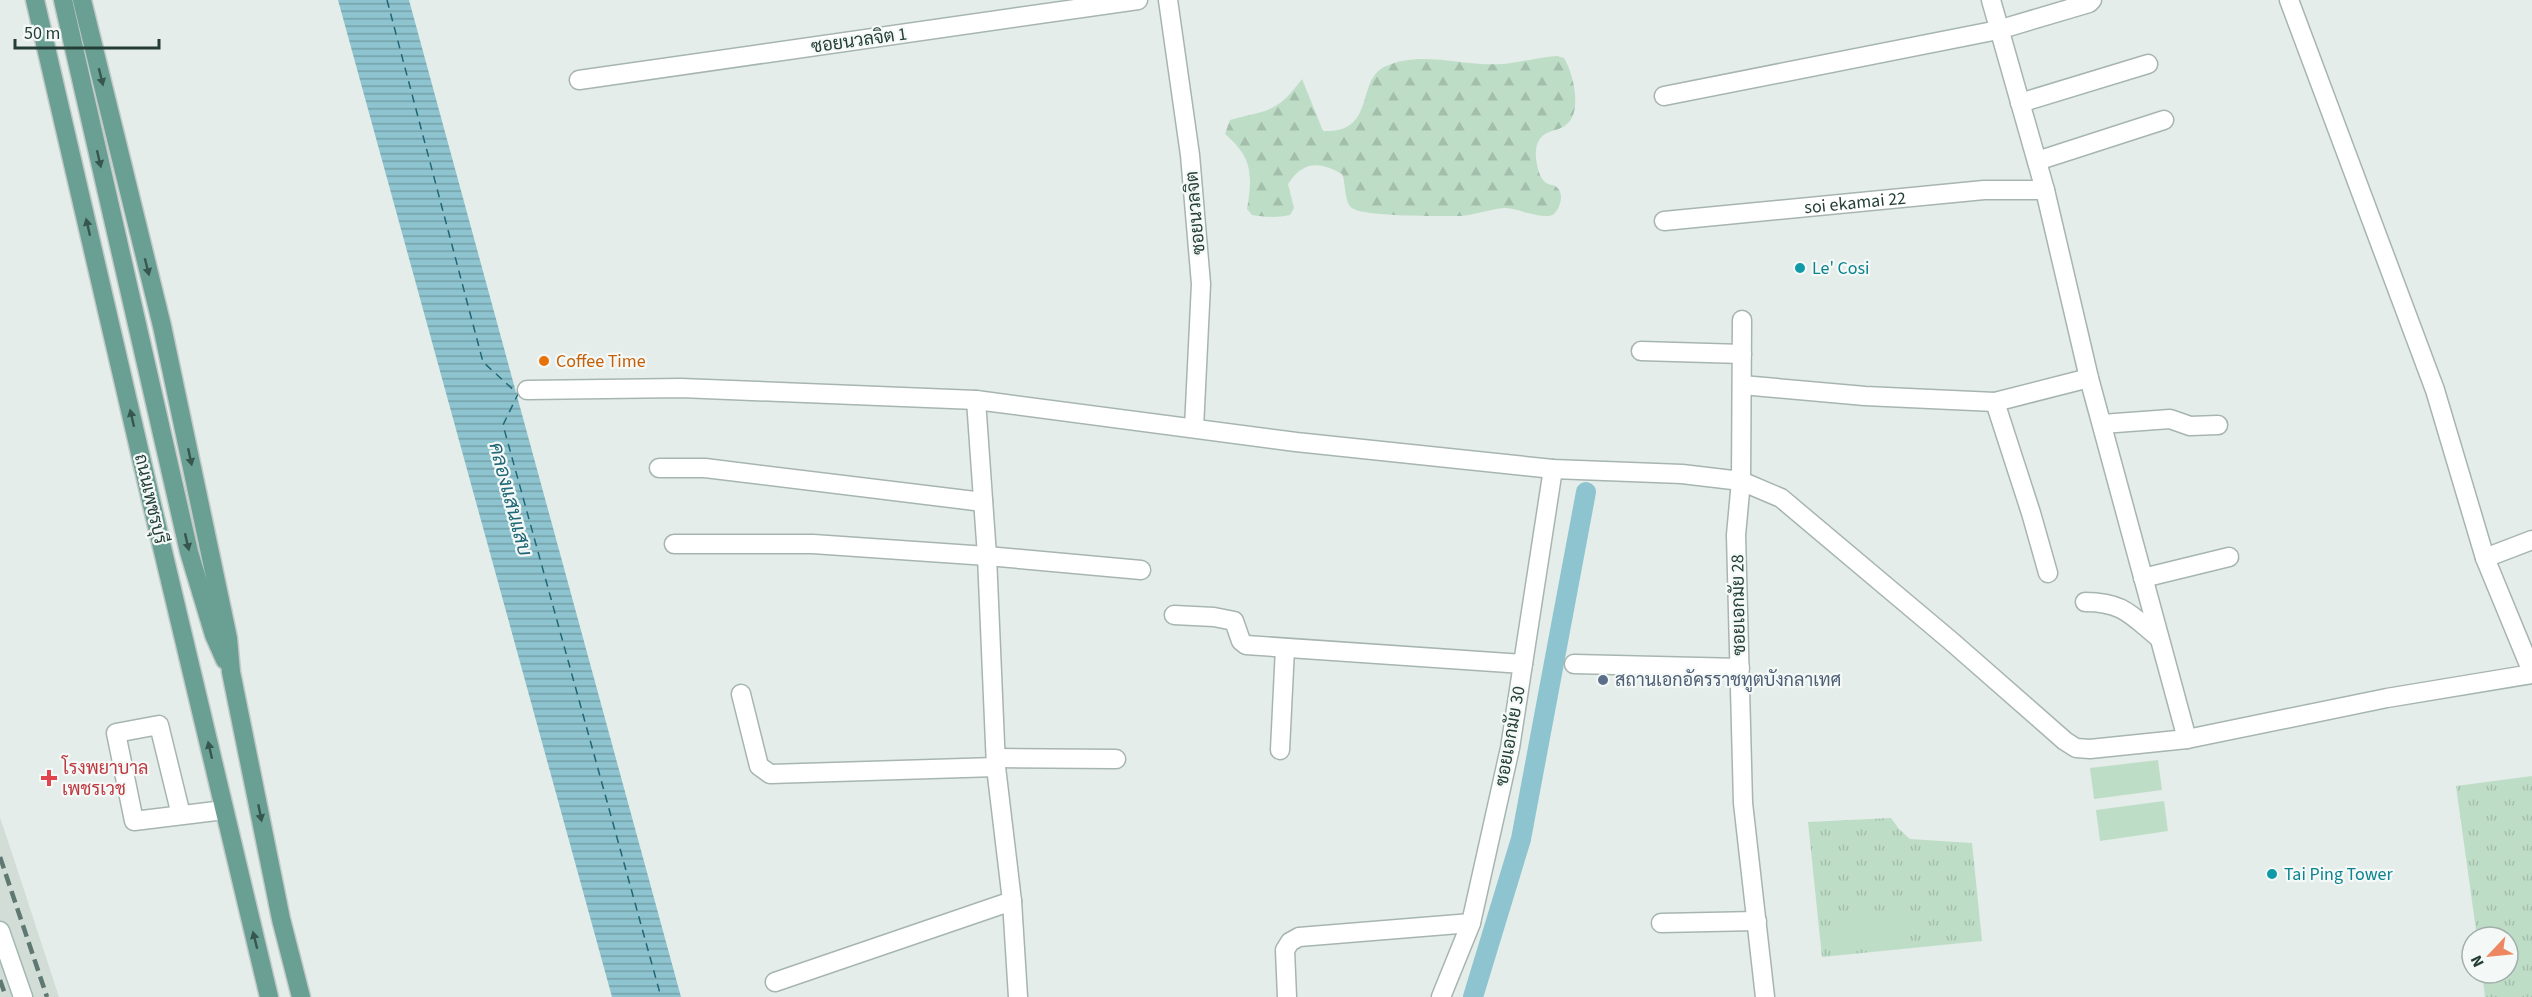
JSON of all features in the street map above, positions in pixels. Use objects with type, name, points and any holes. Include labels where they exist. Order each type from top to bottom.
[{"type":"main road","name":"ถนนเพชรบุรี","points":[[35,0],[269,997]]},
{"type":"main road","name":"ถนนเพชรบุรี","points":[[63,0],[189,552],[214,635],[231,672]]},
{"type":"main road","name":"ถนนเพชรบุรี","points":[[82,0],[162,326],[228,638],[231,672],[281,919],[301,997]]},
{"type":"street","name":"ซอยนวลจิต 1","points":[[579,80],[1138,0]]},
{"type":"street","name":"ซอยนวลจิต","points":[[1168,0],[1190,155],[1201,284],[1194,428]]},
{"type":"street","points":[[1990,0],[2045,190],[2089,378],[2187,739]]},
{"type":"street","points":[[1664,96],[1998,30],[2089,3],[2092,0]]},
{"type":"street","points":[[527,390],[681,388],[976,400],[1296,442],[1553,469],[1682,474],[1741,481],[1781,498],[2076,748],[2090,749],[2187,739],[2387,698],[2532,673],[2485,558],[2435,390],[2289,0]]},
{"type":"street","points":[[2020,103],[2148,64]]},
{"type":"street","points":[[2037,161],[2164,120]]},
{"type":"street","name":"soi ekamai 22","points":[[1664,221],[1984,190],[2045,190]]},
{"type":"street","name":"ซอยเอกมัย 28","points":[[1742,320],[1741,481],[1736,535],[1743,803],[1765,997]]},
{"type":"street","points":[[1641,351],[1742,354]]},
{"type":"street","points":[[1742,386],[1865,396],[1995,402],[2089,378]]},
{"type":"street","points":[[976,400],[987,556],[996,763],[1012,902],[1018,997]]},
{"type":"street","points":[[1995,402],[2048,573]]},
{"type":"street","points":[[2102,424],[2170,419],[2190,426],[2218,425]]},
{"type":"street","points":[[659,468],[705,468],[983,502]]},
{"type":"street","name":"ซอยเอกมัย 30","points":[[1441,997],[1472,923],[1510,748],[1553,469]]},
{"type":"street","points":[[2485,558],[2532,540]]},
{"type":"street","points":[[674,544],[813,544],[1141,570]]},
{"type":"street","points":[[2143,578],[2229,557]]},
{"type":"street","points":[[2085,602],[2106,602],[2118,606],[2159,638]]},
{"type":"street","points":[[1174,615],[1215,617],[1234,621],[1243,644],[1523,664]]},
{"type":"street","points":[[1280,750],[1285,648]]},
{"type":"street","points":[[1574,664],[1740,668]]},
{"type":"street","points":[[741,694],[759,766],[770,774],[1116,759]]},
{"type":"street","points":[[181,815],[159,725],[116,733],[134,822],[224,810]]},
{"type":"street","points":[[776,982],[1012,902]]},
{"type":"street","points":[[1661,923],[1756,921]]},
{"type":"street","points":[[1287,997],[1286,950],[1290,942],[1299,937],[1472,923]]},
{"type":"street","points":[[0,931],[23,997]]},
{"type":"shaded area","points":[[0,818],[7,838],[59,997],[0,997]]},
{"type":"green space","points":[[1557,56],[1564,58],[1570,72],[1575,91],[1575,109],[1568,123],[1545,134],[1538,143],[1537,166],[1541,177],[1546,183],[1555,186],[1561,196],[1559,208],[1550,216],[1505,208],[1460,216],[1359,211],[1349,205],[1342,174],[1319,165],[1306,167],[1288,184],[1294,208],[1290,215],[1257,216],[1252,215],[1247,209],[1250,176],[1241,150],[1225,134],[1230,120],[1271,108],[1285,99],[1302,79],[1323,131],[1340,130],[1351,124],[1358,116],[1370,83],[1376,74],[1384,67],[1398,62],[1427,59],[1502,64]]},
{"type":"green space","points":[[2158,760],[2162,790],[2094,799],[2090,768]]},
{"type":"green space","points":[[2532,776],[2532,997],[2485,997],[2484,985],[2520,985],[2520,925],[2475,925],[2456,786]]},
{"type":"green space","points":[[2164,801],[2168,831],[2100,841],[2096,810]]},
{"type":"green space","points":[[1891,818],[1910,839],[1972,843],[1982,941],[1822,957],[1808,822]]},
{"type":"green space","points":[[1904,913],[1907,943],[1839,950],[1836,920]]},
{"type":"water","name":"คลองแสนแสบ","points":[[338,0],[409,0],[681,997],[612,997]]},
{"type":"waterway","points":[[1473,997],[1521,839],[1586,492]]},
{"type":"ferry route","points":[[387,0],[483,362],[518,394],[503,425],[661,997]]},
{"type":"railway","points":[[0,857],[47,997]]},
{"type":"railway","points":[[0,980],[6,997]]},
{"type":"place","name":"Le' Cosi","points":[[1800,268]]},
{"type":"place","name":"Coffee Time","points":[[544,361]]},
{"type":"place","name":"สถานเอกอัครราชทูตบังกลาเทศ","points":[[1603,680]]},
{"type":"place","name":"โรงพยาบาล เพชรเวช","points":[[49,778]]},
{"type":"place","name":"Tai Ping Tower","points":[[2272,874]]}]
